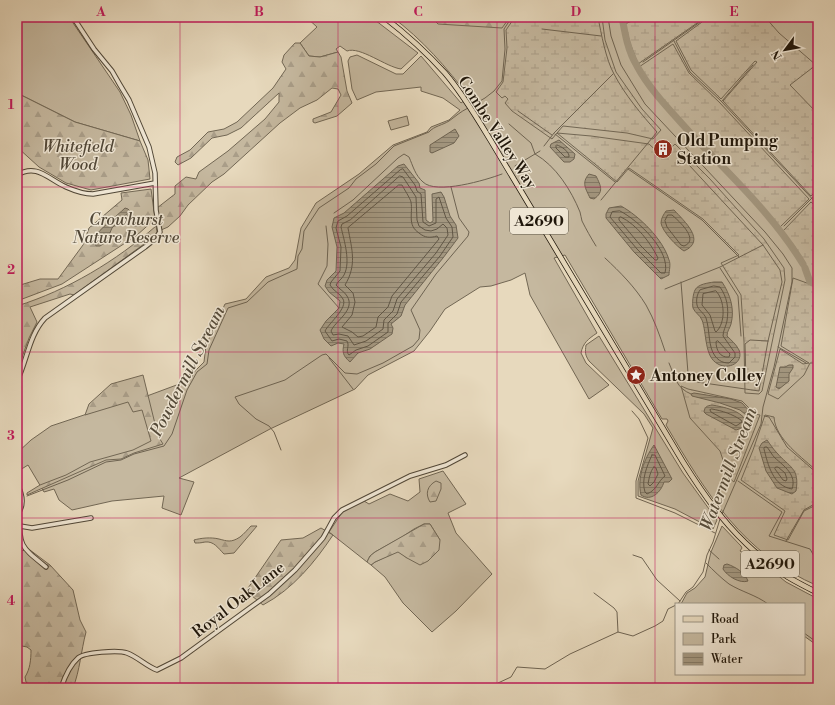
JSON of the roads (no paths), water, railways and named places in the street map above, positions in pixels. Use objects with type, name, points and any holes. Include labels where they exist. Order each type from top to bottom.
[{"type":"main road","name":"Combe Valley Way","points":[[384,17],[426,53],[445,73],[465,100],[683,462],[717,512],[729,527],[759,556],[789,578],[818,593]]},
{"type":"street","points":[[17,381],[35,332],[45,318],[155,239],[160,232],[157,216],[154,166],[149,147],[129,100],[112,71],[94,49],[73,17]]},
{"type":"street","points":[[17,175],[27,170],[37,172],[65,187],[83,194],[93,194],[155,183]]},
{"type":"street","name":"Royal Oak Lane","points":[[61,688],[78,657],[81,656],[99,653],[126,652],[157,670],[181,658],[269,594],[300,564],[323,538],[334,518],[342,510],[410,476],[446,465],[465,455]]},
{"type":"street","points":[[17,484],[23,499],[18,514],[21,544],[46,567]]},
{"type":"street","points":[[20,526],[32,528],[91,518]]},
{"type":"street","points":[[17,684],[33,688]]},
{"type":"water","points":[[455,129],[459,136],[454,143],[432,153],[430,152],[430,145]]},
{"type":"water","points":[[559,140],[575,154],[574,159],[570,162],[564,162],[550,147],[551,144]]},
{"type":"water","points":[[404,164],[419,183],[420,188],[425,190],[426,220],[430,223],[433,221],[432,194],[441,192],[450,216],[456,225],[458,238],[405,305],[401,316],[391,324],[393,328],[392,334],[370,349],[358,353],[350,362],[344,354],[344,344],[338,343],[331,346],[324,339],[320,330],[326,321],[339,308],[340,301],[329,292],[325,286],[327,280],[336,271],[337,247],[332,227],[334,218],[344,213],[398,166]]},
{"type":"water","points":[[589,174],[596,176],[601,189],[599,194],[594,199],[590,198],[585,186],[585,180]]},
{"type":"water","points":[[621,206],[643,222],[662,244],[670,262],[669,275],[661,279],[634,252],[606,218],[609,208]]},
{"type":"water","points":[[125,208],[130,211],[112,228],[106,242],[100,246],[96,246],[95,237],[97,234]]},
{"type":"water","points":[[674,210],[688,225],[694,237],[694,242],[691,247],[684,251],[670,238],[661,223],[666,211]]},
{"type":"water","points":[[722,282],[732,307],[731,324],[727,336],[739,350],[740,355],[737,362],[730,366],[722,366],[713,361],[708,350],[704,325],[693,308],[693,296],[696,288],[703,284]]},
{"type":"water","points":[[793,365],[793,368],[789,374],[789,381],[779,389],[776,387],[780,367]]},
{"type":"water","points":[[694,393],[731,399],[742,403],[752,414],[752,418],[751,419],[740,410],[692,396],[691,394]]},
{"type":"water","points":[[712,405],[735,411],[746,420],[746,424],[742,428],[736,430],[706,414],[704,412],[706,407]]},
{"type":"water","points":[[767,440],[795,473],[797,483],[796,491],[792,494],[777,488],[766,471],[759,448],[762,443]]},
{"type":"water","points":[[654,445],[672,479],[669,482],[664,482],[661,489],[652,497],[645,497],[641,495],[640,489],[642,469],[647,456]]},
{"type":"water","points":[[727,564],[745,575],[748,581],[745,582],[734,579],[727,574],[723,569],[724,565]]},
{"type":"waterway","name":"Powdermill Stream","points":[[471,106],[494,91],[502,81],[505,49],[504,29],[512,17]]},
{"type":"waterway","points":[[598,17],[606,54],[614,74],[634,104],[657,132],[601,200]]},
{"type":"waterway","name":"Watermill Stream","points":[[608,17],[611,36],[621,65],[645,104],[765,232],[783,254],[792,268],[792,282],[774,367],[763,407],[761,424],[722,514]]},
{"type":"waterway","points":[[622,17],[631,54],[649,85],[692,135],[765,212],[803,264]]},
{"type":"waterway","points":[[627,22],[637,17]]},
{"type":"waterway","points":[[643,62],[700,22]]},
{"type":"waterway","points":[[542,29],[601,36]]},
{"type":"waterway","points":[[674,41],[690,72],[721,101],[818,205]]},
{"type":"waterway","points":[[722,101],[753,65]]},
{"type":"waterway","points":[[544,146],[554,133],[613,74]]},
{"type":"waterway","name":"Powdermill Stream","points":[[27,496],[68,480],[106,462],[121,460],[134,454],[164,446],[172,434],[187,390],[197,372],[207,364],[209,350],[228,308],[247,302],[268,282],[297,269],[298,256],[302,249],[304,231],[319,208],[349,188],[356,179],[376,164],[394,146],[429,132],[433,128],[449,121],[468,108]]},
{"type":"waterway","points":[[518,111],[552,135]]},
{"type":"waterway","points":[[509,124],[531,143],[535,154],[550,165],[562,179],[572,195],[580,212],[582,221],[596,246]]},
{"type":"waterway","points":[[555,134],[615,182]]},
{"type":"waterway","points":[[515,166],[540,151]]},
{"type":"waterway","points":[[677,152],[763,245],[780,270],[782,282],[768,341],[759,391],[690,381]]},
{"type":"waterway","points":[[334,213],[353,200],[404,154],[409,157],[414,170],[420,179],[429,186],[449,187],[473,183],[502,174]]},
{"type":"waterway","points":[[628,169],[702,220],[739,257]]},
{"type":"waterway","points":[[281,450],[274,432],[269,426],[256,419],[239,404],[235,397],[285,380],[322,355],[326,354],[345,373],[357,374],[383,363],[413,346],[419,339],[420,330],[411,310],[436,274],[468,236],[469,232],[459,218],[451,187]]},
{"type":"waterway","points":[[784,226],[818,192]]},
{"type":"waterway","points":[[326,226],[328,244],[327,266],[318,284],[339,308]]},
{"type":"waterway","points":[[665,289],[720,267],[763,245]]},
{"type":"waterway","points":[[605,258],[627,280],[646,305],[665,351]]},
{"type":"waterway","points":[[720,268],[738,296],[741,336]]},
{"type":"waterway","points":[[805,268],[810,282],[818,285]]},
{"type":"waterway","points":[[681,282],[688,373]]},
{"type":"waterway","points":[[746,381],[745,344],[750,340],[768,341]]},
{"type":"waterway","points":[[778,347],[806,363]]},
{"type":"waterway","points":[[329,358],[353,389]]},
{"type":"waterway","points":[[669,363],[679,385],[682,389],[691,394]]},
{"type":"waterway","points":[[632,411],[639,419],[648,438],[636,481],[636,498],[675,513],[715,533]]},
{"type":"waterway","points":[[764,416],[769,417],[787,447],[818,474]]},
{"type":"waterway","points":[[738,481],[782,512],[769,536],[810,549],[818,563]]},
{"type":"waterway","name":"Powdermill Stream","points":[[17,505],[20,502]]},
{"type":"waterway","points":[[786,541],[804,510],[818,502]]},
{"type":"waterway","name":"Watermill Stream","points":[[679,603],[686,592],[693,587],[703,572],[707,555],[713,542],[720,519]]},
{"type":"waterway","points":[[709,550],[719,559]]},
{"type":"waterway","points":[[633,555],[642,558],[657,580],[680,601]]},
{"type":"waterway","points":[[706,563],[729,584],[766,603]]},
{"type":"waterway","points":[[594,593],[617,612],[618,632]]},
{"type":"waterway","name":"Watermill Stream","points":[[495,688],[498,683],[511,677],[517,667],[545,669],[570,654],[618,632],[633,636],[655,626],[663,621],[668,609],[675,606]]},
{"type":"waterway","points":[[805,634],[818,643]]},
{"type":"place","name":"Old Pumping Station","points":[[663,149]]},
{"type":"place","name":"Antoney Colley","points":[[636,375]]},
{"type":"park label","name":"Whitefield Wood","points":[[78,155]]},
{"type":"park label","name":"Crowhurst Nature Reserve","points":[[126,228]]}]
